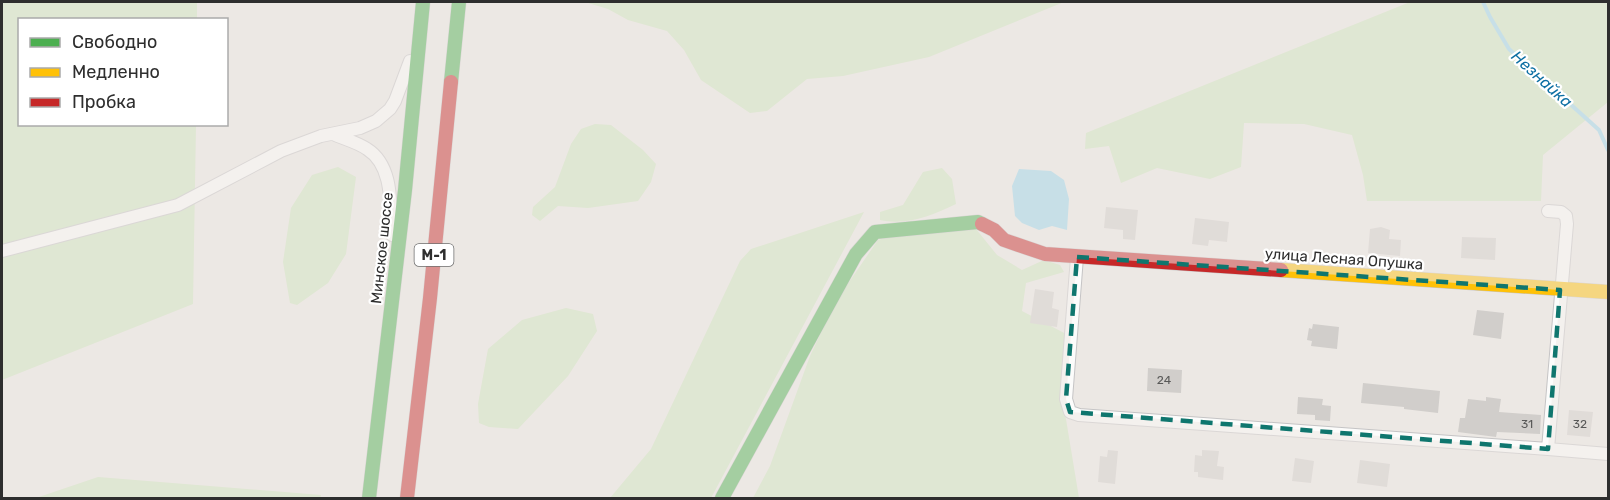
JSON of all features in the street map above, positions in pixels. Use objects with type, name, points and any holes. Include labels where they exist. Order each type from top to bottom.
[{"type":"main road","name":"Минское шоссе","points":[[369,498],[397,264],[423,2]]},
{"type":"main road","name":"М-1","points":[[407,498],[430,298],[459,2]]},
{"type":"main road","name":"улица Лесная Опушка","points":[[722,498],[856,254],[875,232],[978,222],[994,230],[1004,240],[1045,254],[1608,292]]},
{"type":"street","points":[[2,251],[178,205],[281,152],[321,136],[368,125],[380,119],[390,109],[400,90],[420,27]]},
{"type":"street","points":[[333,134],[366,148],[385,169],[397,264]]},
{"type":"street","points":[[1548,211],[1561,212],[1566,216],[1548,450]]},
{"type":"street","points":[[1077,257],[1066,399],[1070,412],[1078,415],[1608,454]]},
{"type":"highlighted area","points":[[1077,257],[1560,290],[1548,449],[1070,412],[1066,399]]},
{"type":"green space","points":[[2,2],[197,2],[197,18],[18,18],[18,126],[196,126],[193,304],[2,380]]},
{"type":"green space","points":[[585,2],[1064,2],[929,57],[843,76],[807,79],[767,111],[750,113],[701,80],[684,50],[667,31],[628,20],[608,9]]},
{"type":"green space","points":[[1410,2],[1608,2],[1608,102],[1543,155],[1541,201],[1367,201],[1363,175],[1352,135],[1304,124],[1244,123],[1241,167],[1210,179],[1157,168],[1121,183],[1109,146],[1085,149],[1086,133]]},
{"type":"green space","points":[[595,124],[611,125],[643,150],[656,164],[651,182],[638,201],[588,208],[558,206],[540,221],[532,215],[533,207],[555,187],[571,144],[581,129]]},
{"type":"green space","points":[[338,167],[356,177],[346,254],[328,283],[297,305],[290,303],[283,262],[291,208],[312,175]]},
{"type":"green space","points":[[942,168],[952,179],[956,204],[910,220],[900,222],[880,220],[880,212],[903,205],[923,172]]},
{"type":"green space","points":[[864,212],[711,498],[610,498],[651,449],[740,261],[751,249]]},
{"type":"green space","points":[[976,229],[997,255],[1022,270],[1044,260],[1060,265],[1064,272],[1026,283],[1022,311],[1066,334],[1062,395],[1079,498],[753,498],[770,466],[810,356],[836,301],[878,240],[895,235]]},
{"type":"green space","points":[[566,308],[593,314],[597,331],[568,376],[518,429],[489,427],[479,423],[478,404],[488,349],[522,320]]},
{"type":"green space","points":[[98,477],[321,495],[320,498],[36,498]]},
{"type":"water","points":[[1019,169],[1051,171],[1064,180],[1069,199],[1067,230],[1052,226],[1039,230],[1022,223],[1015,216],[1012,186]]},
{"type":"building","points":[[1106,207],[1138,210],[1135,240],[1123,239],[1123,230],[1104,228]]},
{"type":"building","points":[[1195,218],[1229,222],[1227,242],[1209,240],[1208,246],[1192,244]]},
{"type":"building","points":[[1381,227],[1390,230],[1389,239],[1401,240],[1400,256],[1368,253],[1370,229]]},
{"type":"building","points":[[1462,237],[1496,238],[1495,260],[1461,258]]},
{"type":"building","points":[[1035,289],[1054,292],[1052,308],[1059,310],[1057,327],[1030,323]]},
{"type":"building","points":[[1477,310],[1504,313],[1501,339],[1473,335]]},
{"type":"building","points":[[1313,324],[1339,327],[1337,349],[1311,346],[1312,341],[1307,340],[1309,328],[1312,329]]},
{"type":"building","points":[[1148,368],[1182,370],[1181,393],[1147,391]]},
{"type":"building","points":[[1363,383],[1440,391],[1438,413],[1361,403]]},
{"type":"building","points":[[1298,397],[1323,399],[1322,405],[1331,406],[1330,421],[1315,420],[1315,415],[1297,414]]},
{"type":"building","points":[[1486,397],[1501,399],[1499,412],[1541,415],[1540,434],[1497,432],[1496,437],[1458,432],[1460,418],[1465,418],[1468,399],[1486,401]]},
{"type":"building","points":[[1569,410],[1593,412],[1590,437],[1567,435]]},
{"type":"building","points":[[1108,450],[1118,451],[1115,484],[1098,482],[1100,456],[1107,457]]},
{"type":"building","points":[[1202,450],[1219,451],[1217,466],[1224,467],[1223,480],[1198,477],[1198,472],[1194,472],[1195,455],[1202,456]]},
{"type":"building","points":[[1295,458],[1314,461],[1311,483],[1292,481]]},
{"type":"building","points":[[1360,460],[1390,464],[1387,487],[1357,483]]},
{"type":"waterway","name":"Незнайка","points":[[1483,2],[1509,49],[1599,130],[1608,150]]},
{"type":"traffic: fast","points":[[369,498],[405,190],[423,2]]},
{"type":"traffic: fast","points":[[451,82],[459,2]]},
{"type":"traffic: fast","points":[[722,498],[856,254],[875,232],[978,222],[982,224]]},
{"type":"traffic: slow","points":[[1281,270],[1608,292]]},
{"type":"traffic: jam","points":[[407,498],[430,298],[451,82]]},
{"type":"traffic: jam","points":[[982,224],[994,230],[1004,240],[1045,254],[1281,270]]}]
